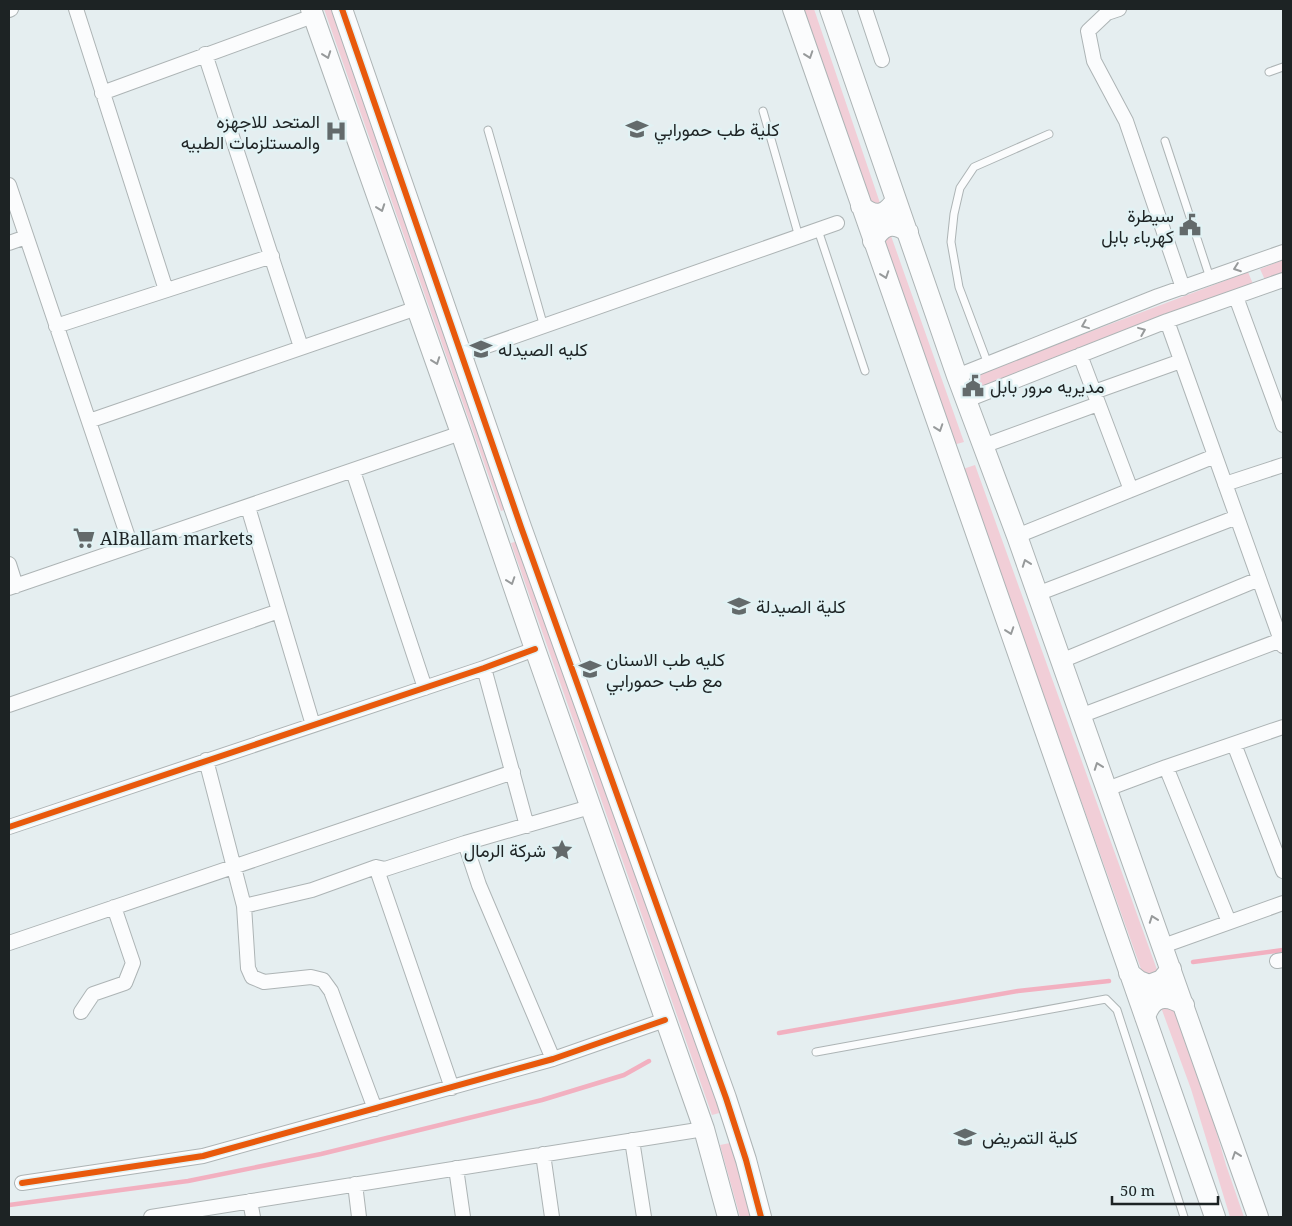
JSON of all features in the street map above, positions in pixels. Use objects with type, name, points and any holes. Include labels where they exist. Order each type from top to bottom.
[{"type":"main road","points":[[342,9],[524,537],[729,1107],[761,1217]]},
{"type":"main road","points":[[793,9],[1215,1217]]},
{"type":"main road","points":[[830,9],[957,376],[1017,536],[1258,1217]]},
{"type":"main road","points":[[312,12],[710,1148],[728,1217]]},
{"type":"main road","points":[[861,206],[872,213],[880,214],[889,209],[896,200]]},
{"type":"main road","points":[[873,241],[879,232],[888,226],[896,226],[908,232]]},
{"type":"main road","points":[[490,516],[502,518],[515,509]]},
{"type":"main road","points":[[499,544],[512,535],[524,537]]},
{"type":"main road","points":[[1130,973],[1139,981],[1149,985],[1162,980],[1171,969]]},
{"type":"main road","points":[[1145,1017],[1151,1005],[1163,997],[1175,999],[1184,1005]]},
{"type":"main road","points":[[701,1122],[706,1117],[715,1117],[724,1113],[729,1107]]},
{"type":"main road","points":[[710,1148],[714,1141],[723,1136],[732,1135],[739,1137]]},
{"type":"street","points":[[76,9],[166,290]]},
{"type":"street","points":[[865,9],[882,60]]},
{"type":"street","points":[[1119,9],[1107,13],[1088,31],[1094,61],[1126,121],[1183,288]]},
{"type":"street","points":[[102,93],[312,12]]},
{"type":"street","points":[[205,54],[301,347]]},
{"type":"street","points":[[9,185],[131,546]]},
{"type":"street","points":[[461,355],[838,223]]},
{"type":"street","points":[[9,243],[26,237]]},
{"type":"street","points":[[957,376],[1183,288],[1283,252]]},
{"type":"street","points":[[56,326],[272,256]]},
{"type":"street","points":[[966,400],[1167,321],[1283,280]]},
{"type":"street","points":[[1236,297],[1283,425]]},
{"type":"street","points":[[89,421],[417,308]]},
{"type":"street","points":[[1080,716],[1282,643],[1167,321]]},
{"type":"street","points":[[1080,356],[1130,490]]},
{"type":"street","points":[[983,446],[1181,360]]},
{"type":"street","points":[[9,564],[12,587],[461,433]]},
{"type":"street","points":[[1017,536],[1215,456]]},
{"type":"street","points":[[1225,484],[1283,465]]},
{"type":"street","points":[[353,471],[425,688]]},
{"type":"street","points":[[248,507],[313,725]]},
{"type":"street","points":[[1037,594],[1237,517]]},
{"type":"street","points":[[1061,661],[1259,579]]},
{"type":"street","points":[[9,705],[279,611]]},
{"type":"street","points":[[9,826],[425,688],[535,649]]},
{"type":"street","points":[[484,668],[526,826]]},
{"type":"street","points":[[1106,789],[1283,727]]},
{"type":"street","points":[[1234,744],[1283,871]]},
{"type":"street","points":[[206,760],[244,906],[248,968],[252,977],[264,982],[311,977],[323,980],[331,991],[375,1108]]},
{"type":"street","points":[[1166,767],[1229,922]]},
{"type":"street","points":[[9,943],[513,772]]},
{"type":"street","points":[[244,906],[312,890],[376,867],[385,869],[590,807]]},
{"type":"street","points":[[465,844],[479,885],[553,1059]]},
{"type":"street","points":[[376,867],[452,1088]]},
{"type":"street","points":[[1163,946],[1283,903]]},
{"type":"street","points":[[81,1012],[93,994],[125,983],[132,963],[114,906]]},
{"type":"street","points":[[22,1183],[203,1156],[553,1059],[665,1020]]},
{"type":"street","points":[[154,1217],[632,1140],[701,1122]]},
{"type":"street","points":[[632,1140],[644,1217]]},
{"type":"street","points":[[543,1154],[552,1217]]},
{"type":"street","points":[[456,1168],[463,1217]]},
{"type":"street","points":[[355,1184],[359,1217]]},
{"type":"street","points":[[250,1201],[253,1217]]},
{"type":"lane","points":[[1269,72],[1283,66]]},
{"type":"lane","points":[[763,111],[799,237]]},
{"type":"lane","points":[[488,130],[544,327]]},
{"type":"lane","points":[[988,364],[959,287],[951,242],[954,214],[960,188],[974,167],[1049,134]]},
{"type":"lane","points":[[1165,141],[1210,278]]},
{"type":"lane","points":[[818,230],[865,371]]},
{"type":"lane","points":[[816,1052],[1106,999],[1117,1010],[1184,1217]]},
{"type":"shaded area","points":[[324,9],[337,9],[510,508],[501,511]]},
{"type":"shaded area","points":[[801,9],[814,9],[881,206],[870,209]]},
{"type":"shaded area","points":[[890,233],[964,442],[953,445],[880,236]]},
{"type":"shaded area","points":[[1283,260],[1283,273],[1265,280],[1260,269]]},
{"type":"shaded area","points":[[1248,272],[1253,284],[976,389],[973,376]]},
{"type":"shaded area","points":[[975,465],[1160,978],[1146,983],[963,469]]},
{"type":"shaded area","points":[[521,540],[723,1112],[712,1115],[511,543]]},
{"type":"shaded area","points":[[1170,998],[1204,1089],[1226,1165],[1244,1217],[1230,1217],[1191,1089],[1159,1002]]},
{"type":"shaded area","points":[[735,1142],[755,1217],[740,1217],[720,1145]]},
{"type":"waterway","points":[[1193,962],[1283,950]]},
{"type":"waterway","points":[[779,1033],[1018,991],[1109,981]]},
{"type":"waterway","points":[[9,1205],[188,1181],[321,1154],[542,1100],[624,1075],[649,1061]]},
{"type":"cycle path","points":[[342,9],[521,527],[726,1098],[746,1160],[761,1217]]},
{"type":"cycle path","points":[[9,827],[484,668],[535,649]]},
{"type":"cycle path","points":[[22,1183],[203,1156],[553,1059],[665,1020]]},
{"type":"place","name":"كلية طب حمورابي","points":[[637,129]]},
{"type":"place","name":"المتحد للاجهزه والمستلزمات الطبيه","points":[[336,131]]},
{"type":"place","name":"سيطرة كهرباء بابل","points":[[1190,225]]},
{"type":"place","name":"كليه الصيدله","points":[[481,349]]},
{"type":"place","name":"مديريه مرور بابل","points":[[973,386]]},
{"type":"place","name":"AlBallam markets","points":[[84,538]]},
{"type":"place","name":"كلية الصيدلة","points":[[739,606]]},
{"type":"place","name":"كليه طب الاسنان مع طب حمورابي","points":[[590,669]]},
{"type":"place","name":"شركة الرمال","points":[[562,850]]},
{"type":"place","name":"كلية التمريض","points":[[965,1137]]}]
